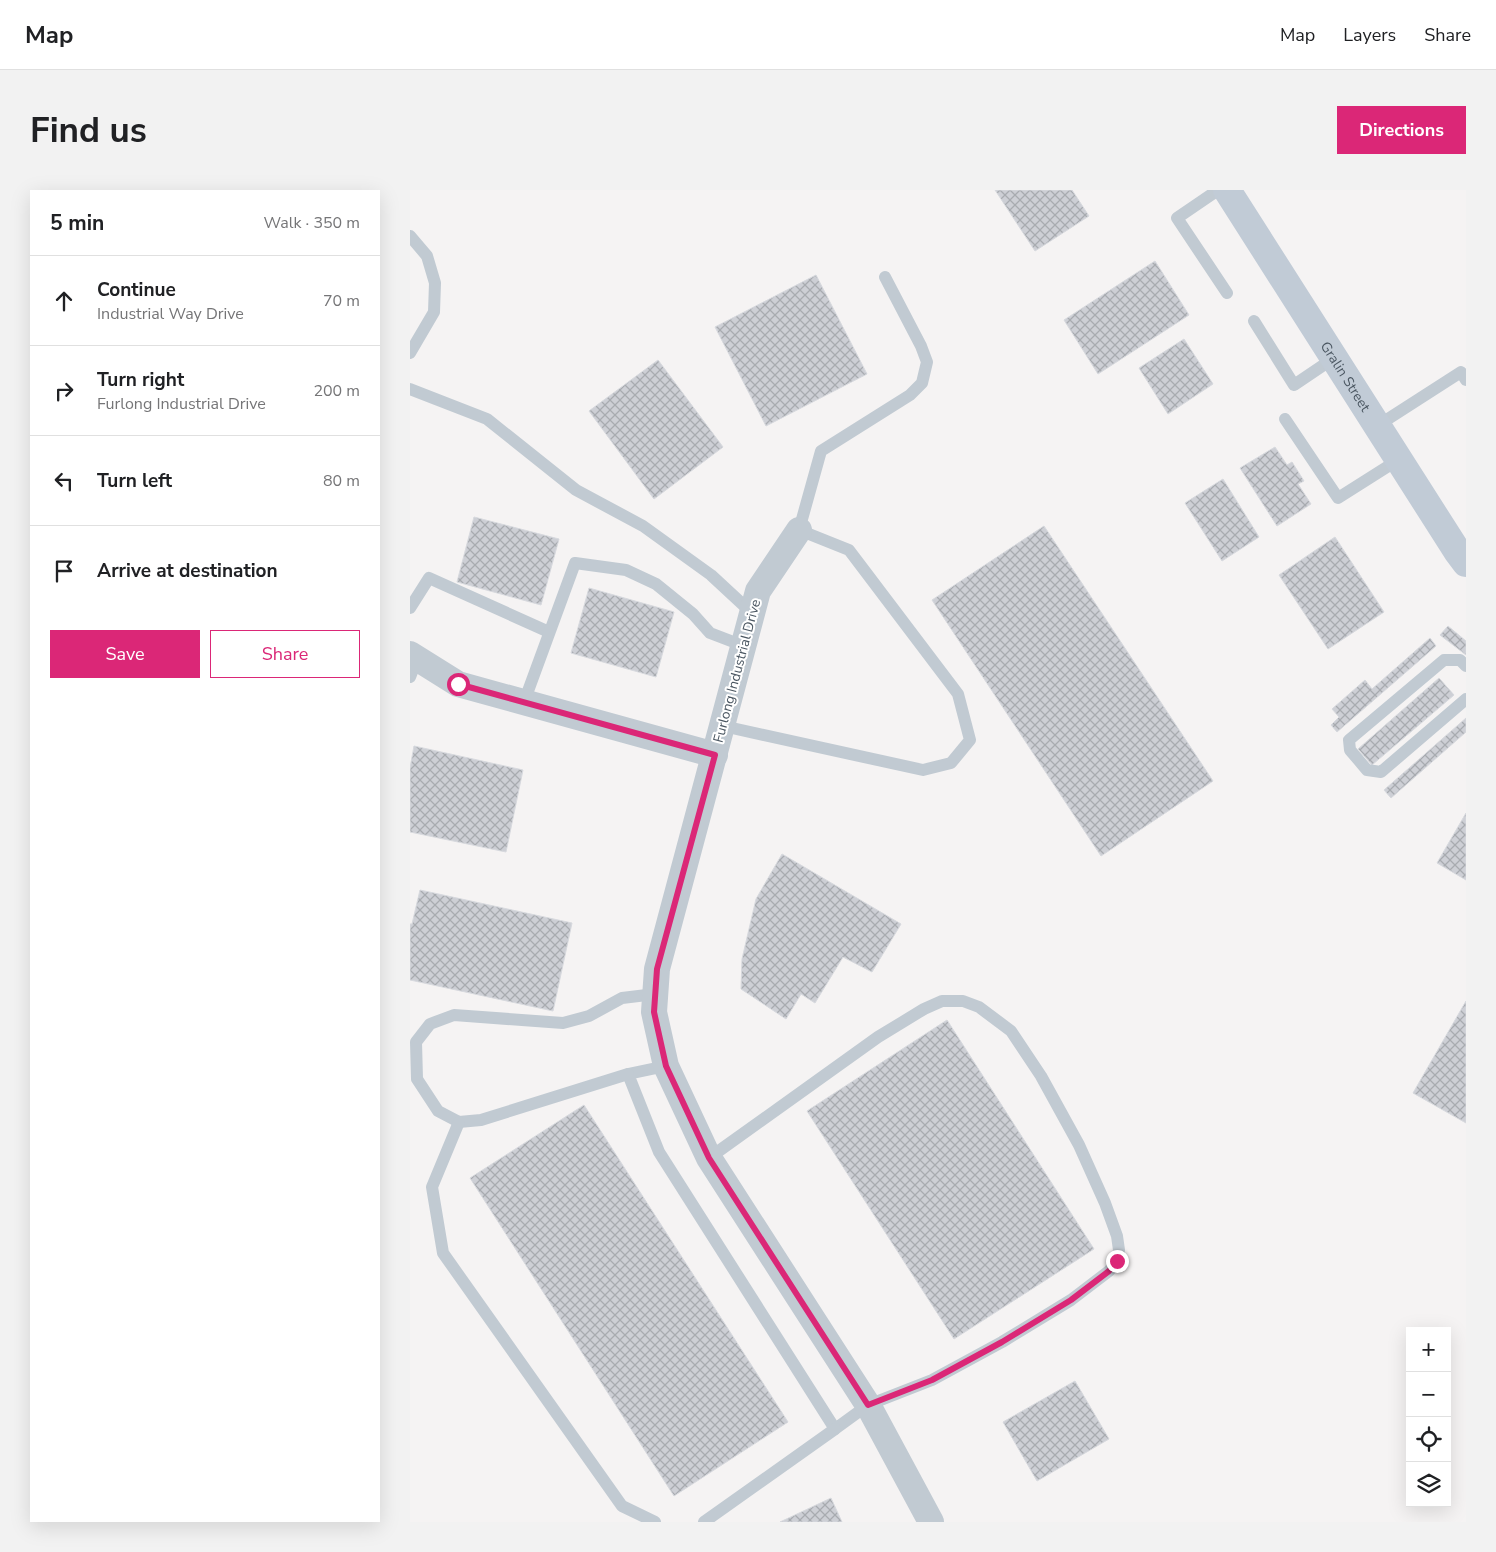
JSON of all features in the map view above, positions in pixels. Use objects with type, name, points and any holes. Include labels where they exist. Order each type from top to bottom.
[{"type":"street","name":"Gralin Street","points":[[1227,190],[1456,552],[1466,563]]},
{"type":"street","name":"Furlong Industrial Drive","points":[[799,530],[758,591],[657,969],[654,1012],[666,1066],[709,1158],[868,1405],[931,1522]]},
{"type":"street","points":[[412,663],[458,684],[715,755]]},
{"type":"lane","points":[[1218,190],[1177,218],[1228,293]]},
{"type":"lane","points":[[410,236],[427,256],[435,283],[434,312],[410,353]]},
{"type":"lane","points":[[723,726],[924,770],[951,763],[970,740],[958,694],[849,550],[799,530],[822,451],[910,395],[922,383],[927,362],[921,346],[885,277]]},
{"type":"lane","points":[[1254,321],[1294,385],[1334,358]]},
{"type":"lane","points":[[1377,426],[1461,372],[1466,380]]},
{"type":"lane","points":[[410,389],[487,419],[576,490],[643,526],[704,570],[753,613]]},
{"type":"lane","points":[[1284,419],[1338,498],[1398,460]]},
{"type":"lane","points":[[524,702],[575,563],[626,570],[656,584],[693,614],[710,633],[744,646]]},
{"type":"lane","points":[[410,608],[429,578],[549,632]]},
{"type":"lane","points":[[1466,666],[1460,660],[1444,660],[1348,740],[1350,750],[1367,770],[1381,772],[1466,699]]},
{"type":"lane","points":[[655,994],[622,998],[589,1016],[563,1023],[454,1015],[430,1024],[416,1042],[417,1079],[438,1111],[459,1122],[481,1120],[628,1074],[666,1066]]},
{"type":"lane","points":[[704,1522],[868,1405],[932,1380],[1002,1342],[1071,1300],[1109,1271],[1117,1261],[1119,1250],[1117,1236],[1105,1203],[1079,1145],[1041,1076],[1011,1031],[979,1007],[963,1001],[942,1001],[924,1009],[878,1036],[709,1158]]},
{"type":"lane","points":[[628,1074],[659,1152],[835,1429]]},
{"type":"lane","points":[[459,1122],[432,1186],[443,1253],[622,1506],[655,1522]]},
{"type":"building","points":[[995,190],[1072,190],[1089,216],[1035,251]]},
{"type":"building","points":[[1155,261],[1189,315],[1098,374],[1064,320]]},
{"type":"building","points":[[816,275],[867,374],[766,426],[715,327]]},
{"type":"building","points":[[1184,339],[1213,384],[1168,414],[1139,368]]},
{"type":"building","points":[[658,360],[723,447],[654,499],[589,411]]},
{"type":"building","points":[[1275,447],[1287,465],[1292,462],[1304,481],[1298,484],[1311,504],[1277,526],[1240,468]]},
{"type":"building","points":[[1223,479],[1259,537],[1222,561],[1185,503]]},
{"type":"building","points":[[474,517],[559,539],[541,605],[457,582]]},
{"type":"building","points":[[1044,526],[1213,781],[1101,856],[932,600]]},
{"type":"building","points":[[1335,537],[1384,612],[1328,649],[1279,575]]},
{"type":"building","points":[[589,588],[674,612],[656,677],[571,653]]},
{"type":"building","points":[[1448,626],[1466,641],[1466,655],[1440,635]]},
{"type":"building","points":[[1430,638],[1436,646],[1337,732],[1331,725],[1339,717],[1332,709],[1365,680],[1372,689]]},
{"type":"building","points":[[1439,678],[1454,695],[1372,765],[1358,749]]},
{"type":"building","points":[[1466,718],[1466,732],[1391,798],[1384,790]]},
{"type":"building","points":[[414,746],[523,770],[506,852],[410,832],[410,768]]},
{"type":"building","points":[[1466,813],[1466,880],[1437,863]]},
{"type":"building","points":[[782,854],[901,924],[872,972],[843,957],[815,1003],[801,994],[786,1019],[741,989],[742,959],[756,899]]},
{"type":"building","points":[[420,890],[572,923],[553,1011],[410,980],[410,924],[412,924]]},
{"type":"building","points":[[1466,1001],[1466,1123],[1413,1093]]},
{"type":"building","points":[[947,1020],[1094,1249],[954,1339],[807,1111]]},
{"type":"building","points":[[584,1105],[788,1422],[674,1496],[470,1178]]},
{"type":"building","points":[[1075,1381],[1109,1439],[1037,1481],[1003,1422]]},
{"type":"building","points":[[831,1498],[842,1522],[780,1522]]},
{"type":"route","points":[[458,684],[715,755],[657,969],[654,1012],[666,1066],[709,1158],[868,1405],[932,1380],[1002,1342],[1071,1300],[1109,1271],[1117,1261]]}]
